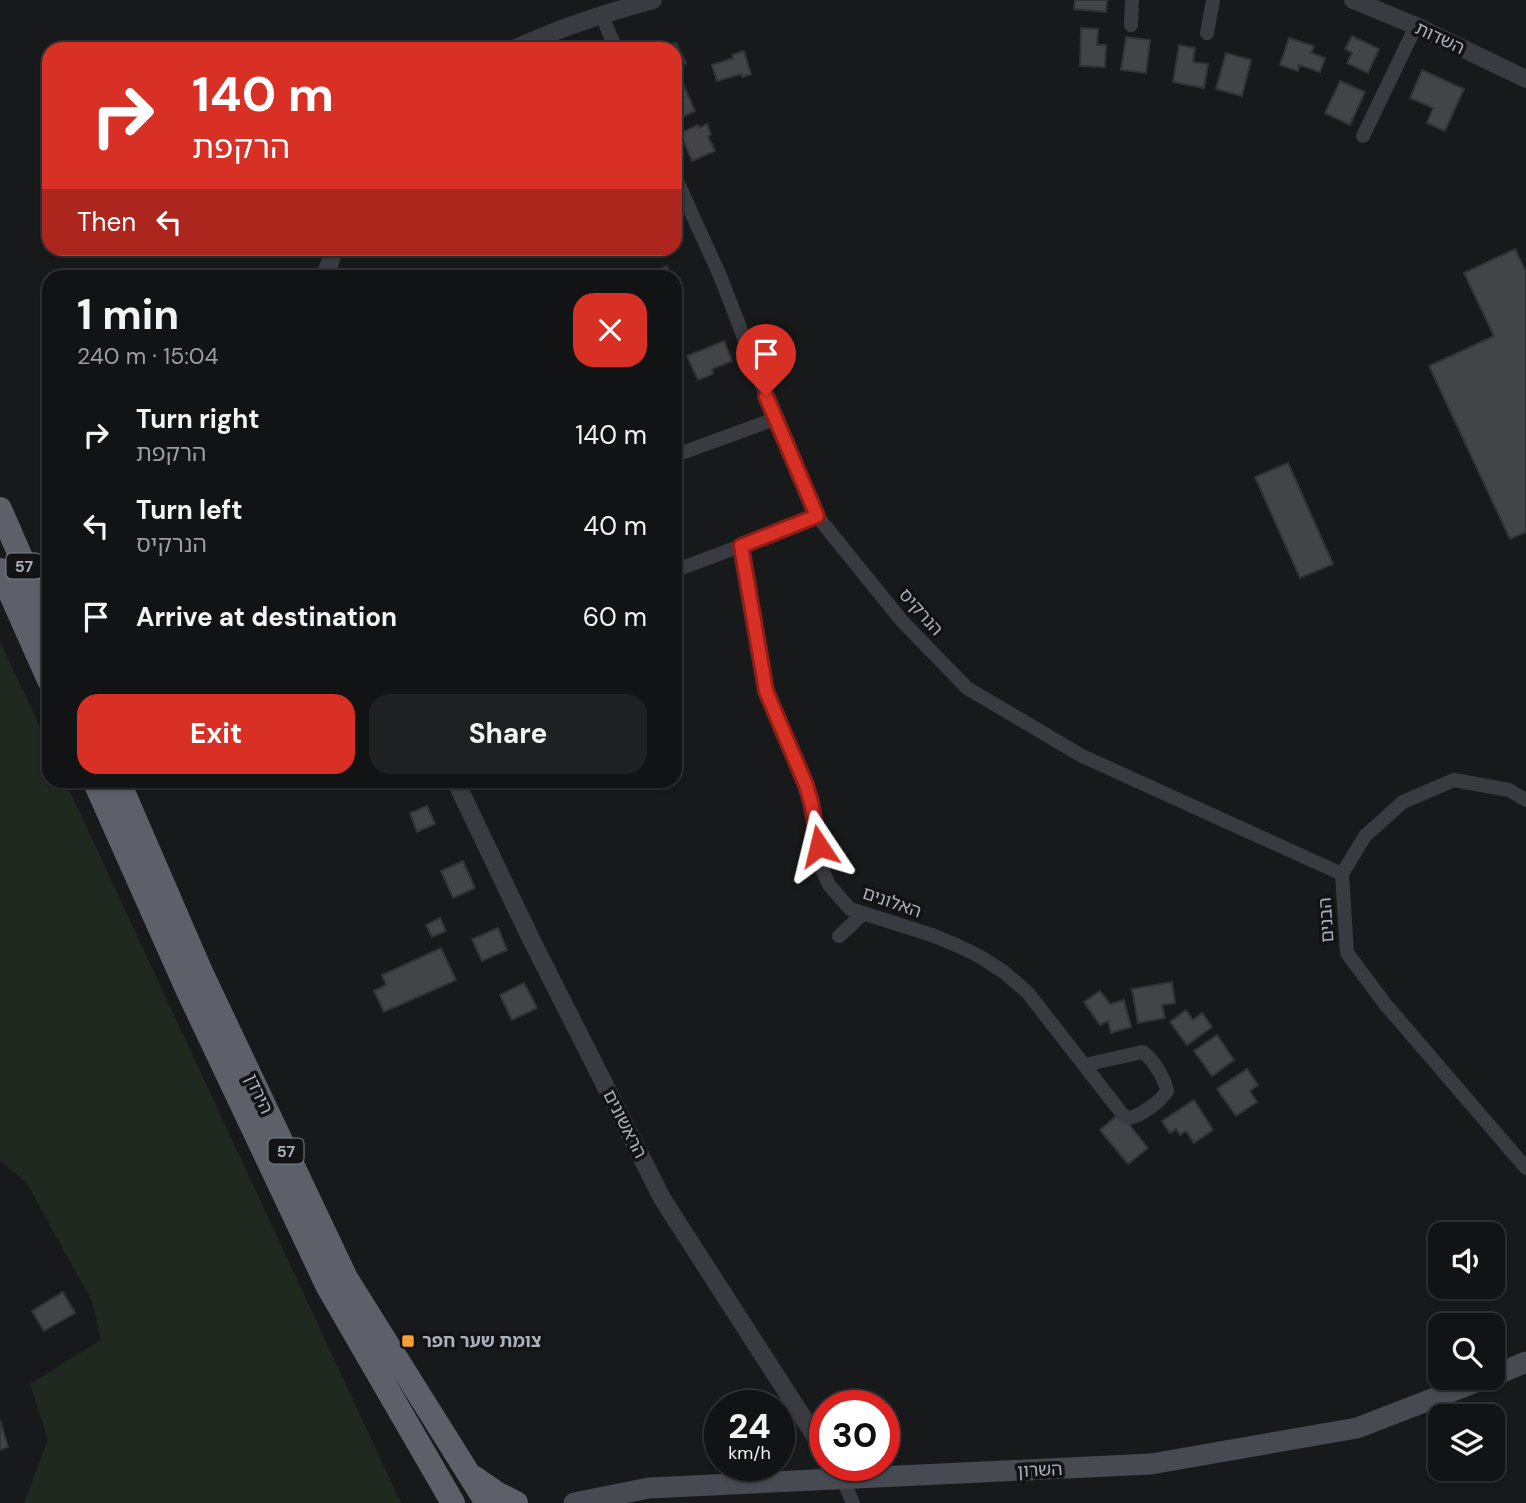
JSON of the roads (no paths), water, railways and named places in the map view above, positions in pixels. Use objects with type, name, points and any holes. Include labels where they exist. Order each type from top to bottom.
[{"type":"highway","name":"57","points":[[0,509],[42,606]]},
{"type":"highway","name":"57","points":[[0,570],[42,664]]},
{"type":"highway","name":"הירדן","points":[[98,788],[188,991],[328,1287],[453,1503]]},
{"type":"highway","name":"הירדן","points":[[121,788],[201,971],[346,1278],[487,1503]]},
{"type":"highway","points":[[468,1472],[498,1494],[516,1503]]},
{"type":"main road","name":"השרון","points":[[1505,1371],[1526,1363]]},
{"type":"main road","name":"השרון","points":[[900,1470],[1151,1464],[1357,1428],[1455,1390]]},
{"type":"main road","name":"השרון","points":[[577,1503],[649,1488],[809,1475]]},
{"type":"street","points":[[531,42],[601,14],[653,0]]},
{"type":"street","points":[[1131,25],[1132,0]]},
{"type":"street","points":[[1207,33],[1213,0]]},
{"type":"street","name":"השדות","points":[[1353,0],[1416,26],[1526,79]]},
{"type":"street","points":[[601,14],[614,42]]},
{"type":"street","points":[[1363,136],[1416,26]]},
{"type":"street","name":"הנרקיס","points":[[682,192],[721,278],[775,419],[817,516],[902,621],[967,688],[1082,756],[1342,874]]},
{"type":"street","points":[[682,453],[775,419]]},
{"type":"street","points":[[682,568],[817,516]]},
{"type":"street","name":"האלונים","points":[[741,546],[766,691],[808,793],[823,871],[829,885],[850,909],[957,945],[1004,972],[1028,993],[1084,1065],[1123,1115],[1135,1117],[1163,1098],[1167,1091],[1165,1081],[1149,1056],[1143,1052],[1084,1065]]},
{"type":"street","name":"הבנים","points":[[1526,800],[1509,790],[1454,780],[1404,802],[1365,835],[1342,874],[1347,953],[1386,1005],[1526,1168]]},
{"type":"street","name":"הראשונים","points":[[460,788],[531,939],[663,1200],[809,1427]]},
{"type":"street","points":[[839,936],[863,914]]},
{"type":"street","points":[[843,1481],[853,1503]]},
{"type":"place","name":"צומת שער חפר","points":[[408,1341]]}]
